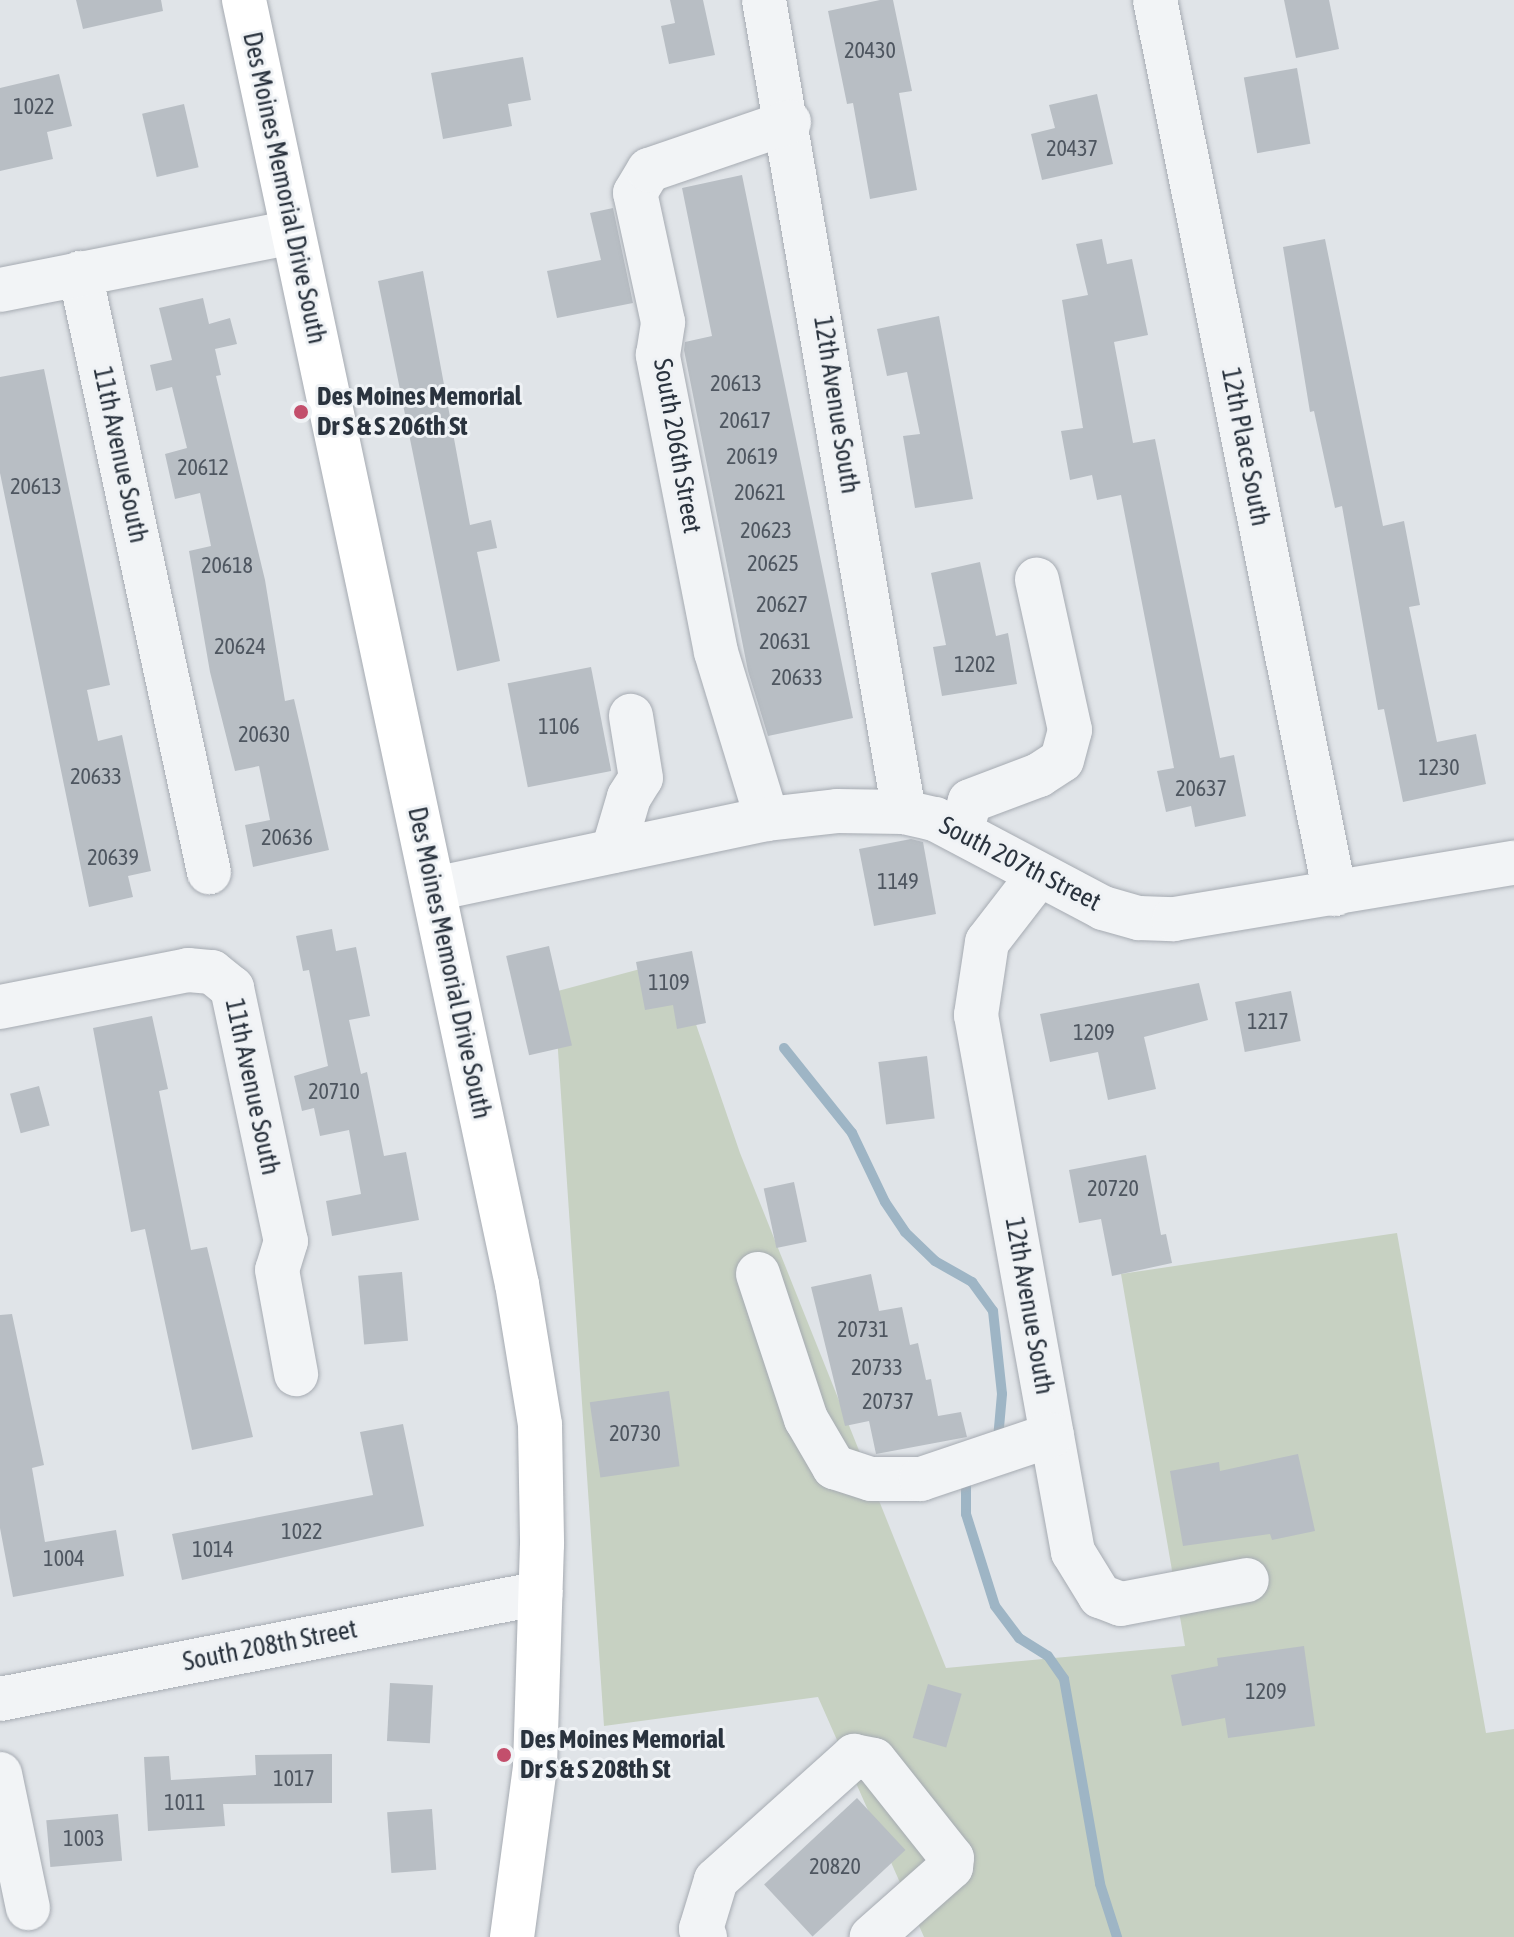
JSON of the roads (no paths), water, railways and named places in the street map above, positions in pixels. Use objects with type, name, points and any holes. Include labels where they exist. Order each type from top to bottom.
[{"type":"main road","name":"Des Moines Memorial Drive South","points":[[244,0],[514,1269],[540,1425],[541,1593],[535,1767],[512,1937]]},
{"type":"street","name":"12th Avenue South","points":[[764,0],[789,122],[904,812]]},
{"type":"street","name":"12th Place South","points":[[1155,0],[1335,894]]},
{"type":"street","name":"South 206th Street","points":[[767,819],[716,652],[662,380],[658,355],[663,322],[635,193],[649,170],[789,122]]},
{"type":"street","points":[[0,290],[292,232]]},
{"type":"street","name":"11th Avenue South","points":[[80,273],[209,872]]},
{"type":"street","points":[[961,832],[970,801],[1039,775],[1062,760],[1070,730],[1037,580]]},
{"type":"street","points":[[613,851],[629,797],[641,778],[631,716]]},
{"type":"street","name":"South 207th Street","points":[[434,889],[767,819],[837,811],[904,812],[961,832],[1038,876],[1103,908],[1139,918],[1174,919],[1514,863]]},
{"type":"street","name":"12th Avenue South","points":[[1038,876],[987,942],[976,1015],[1073,1552],[1100,1596],[1121,1604],[1247,1580]]},
{"type":"street","name":"11th Avenue South","points":[[0,1007],[188,970],[212,972],[232,988],[286,1241],[277,1270],[296,1374]]},
{"type":"street","points":[[758,1274],[806,1419],[834,1467],[871,1479],[921,1479],[1052,1435]]},
{"type":"street","name":"South 208th Street","points":[[0,1699],[541,1593]]},
{"type":"street","points":[[705,1937],[701,1929],[716,1880],[854,1756],[874,1760],[952,1858],[951,1867],[872,1937]]},
{"type":"street","points":[[0,1774],[28,1908]]},
{"type":"waterway","points":[[784,1048],[852,1133],[885,1202],[905,1232],[935,1261],[972,1282],[993,1311],[1002,1394],[998,1439]]},
{"type":"waterway","points":[[966,1478],[966,1514],[995,1606],[1019,1638],[1048,1656],[1064,1679],[1100,1884],[1117,1937]]},
{"type":"place","name":"Des Moines Memorial Dr S & S 206th St","points":[[301,412]]},
{"type":"place","name":"Des Moines Memorial Dr S & S 208th St","points":[[504,1755]]}]
